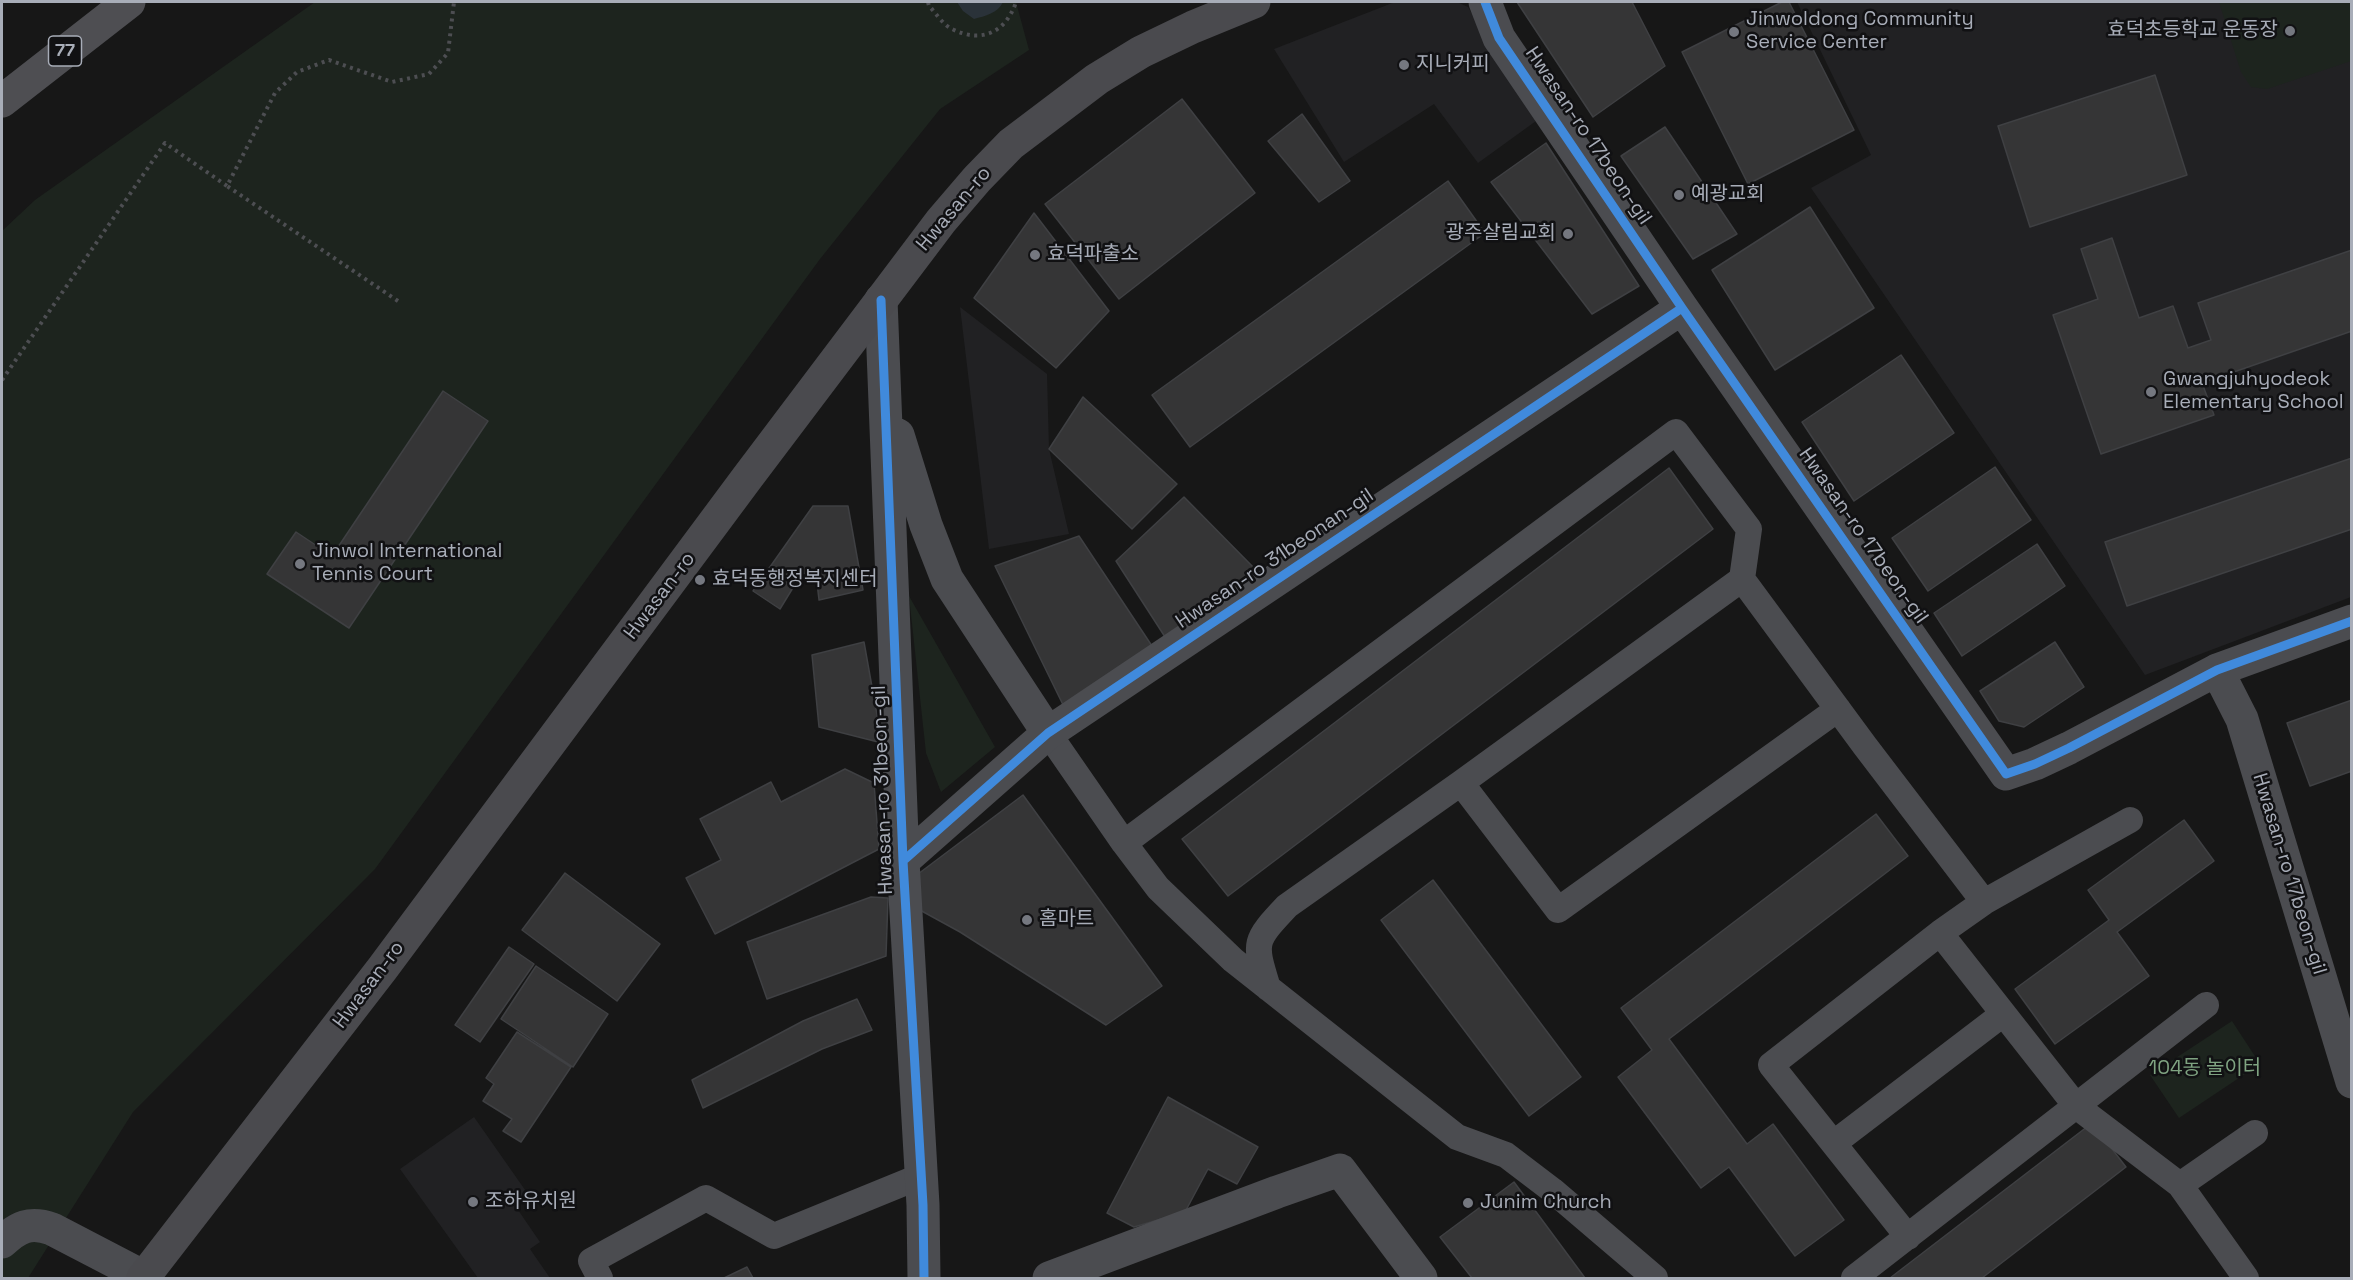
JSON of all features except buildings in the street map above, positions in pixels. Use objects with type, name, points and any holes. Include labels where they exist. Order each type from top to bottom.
[{"type":"highway","name":"77","points":[[2,101],[129,2]]},
{"type":"main road","name":"Hwasan-ro","points":[[145,1278],[382,969],[941,220],[977,178],[1011,144],[1097,80],[1141,52],[1193,27],[1254,2]]},
{"type":"street","name":"Hwasan-ro 17beon-gil","points":[[1485,2],[1499,38],[2006,774],[2035,764],[2069,748],[2217,670],[2352,621]]},
{"type":"street","name":"Hwasan-ro 31beon-gil","points":[[881,300],[903,861],[921,1176],[924,1278]]},
{"type":"street","name":"Hwasan-ro 31beonan-gil","points":[[903,861],[1048,733],[1683,308]]},
{"type":"street","points":[[885,393],[926,525],[947,579],[1048,733]]},
{"type":"street","name":"Hwasan-ro 17beon-gil","points":[[2217,670],[2242,719],[2352,1082]]},
{"type":"street","points":[[1049,1278],[1340,1170],[1421,1278]]},
{"type":"street","points":[[2,1242],[20,1228],[39,1224],[145,1278]]},
{"type":"lane","points":[[1124,843],[1676,432],[1749,529],[1742,579],[1984,902]]},
{"type":"lane","points":[[1268,988],[1257,952],[1264,931],[1287,906],[1742,579]]},
{"type":"lane","points":[[1461,783],[1558,910],[1838,709]]},
{"type":"lane","points":[[1048,733],[1158,888],[1233,960],[1457,1137],[1506,1155],[1552,1190],[1655,1278]]},
{"type":"lane","points":[[1908,1237],[1771,1065],[1940,933],[1984,902],[2130,820]]},
{"type":"lane","points":[[1940,933],[2076,1106],[2180,1185],[2246,1278]]},
{"type":"lane","points":[[1854,1278],[2206,1005]]},
{"type":"lane","points":[[1834,1143],[2003,1014]]},
{"type":"lane","points":[[2180,1185],[2255,1133]]},
{"type":"lane","points":[[600,1278],[591,1261],[706,1198],[774,1236],[921,1176]]},
{"type":"path","points":[[227,186],[275,93],[297,72],[329,60],[392,82],[429,74],[448,53],[454,2]]},
{"type":"path","points":[[928,2],[928,6],[950,29],[972,37],[998,30],[1013,11],[1016,2]]},
{"type":"path","points":[[2,380],[165,143],[398,301]]},
{"type":"shaded area","points":[[957,2],[1003,2],[995,11],[974,19],[963,11]]},
{"type":"shaded area","points":[[1395,2],[1457,2],[1468,7],[1536,121],[1478,163],[1434,104],[1344,162],[1274,49]]},
{"type":"shaded area","name":"Gwangjuhyodeok Elementary School","points":[[1797,2],[2351,2],[2351,597],[2145,675],[1811,188],[1871,155]]},
{"type":"shaded area","points":[[960,307],[1047,374],[1049,449],[1069,534],[989,549]]},
{"type":"shaded area","name":"조하유치원","points":[[474,1117],[530,1197],[516,1207],[540,1242],[530,1249],[550,1278],[478,1278],[400,1169]]},
{"type":"green space","name":"Jinwol International Tennis Court","points":[[315,2],[1016,2],[1029,50],[940,109],[820,259],[375,869],[133,1112],[28,1278],[2,1278],[2,231],[35,200]]},
{"type":"green space","name":"효덕초등학교 운동장","points":[[2219,2],[2351,2],[2351,61],[2267,89],[2251,87],[2241,72]]},
{"type":"green space","points":[[909,596],[995,747],[941,792],[926,753]]},
{"type":"green space","name":"104동 놀이터","points":[[2232,1021],[2260,1064],[2179,1118],[2150,1075]]},
{"type":"cycle path","points":[[1485,2],[1499,38],[1682,308],[2006,774],[2035,764],[2069,748],[2217,670],[2352,621]]},
{"type":"cycle path","points":[[881,300],[903,861],[923,1205],[924,1278]]},
{"type":"cycle path","points":[[903,861],[1048,733],[1682,308]]},
{"type":"place","name":"효덕초등학교 운동장","points":[[2290,31]]},
{"type":"place","name":"Jinwoldong Community Service Center","points":[[1734,32]]},
{"type":"place","name":"지니커피","points":[[1404,65]]},
{"type":"place","name":"예광교회","points":[[1679,195]]},
{"type":"place","name":"광주살림교회","points":[[1568,234]]},
{"type":"place","name":"효덕파출소","points":[[1035,255]]},
{"type":"place","name":"Gwangjuhyodeok Elementary School","points":[[2151,392]]},
{"type":"place","name":"Jinwol International Tennis Court","points":[[300,564]]},
{"type":"place","name":"효덕동행정복지센터","points":[[700,580]]},
{"type":"place","name":"홈마트","points":[[1027,920]]},
{"type":"place","name":"조하유치원","points":[[473,1202]]},
{"type":"place","name":"Junim Church","points":[[1468,1203]]}]
